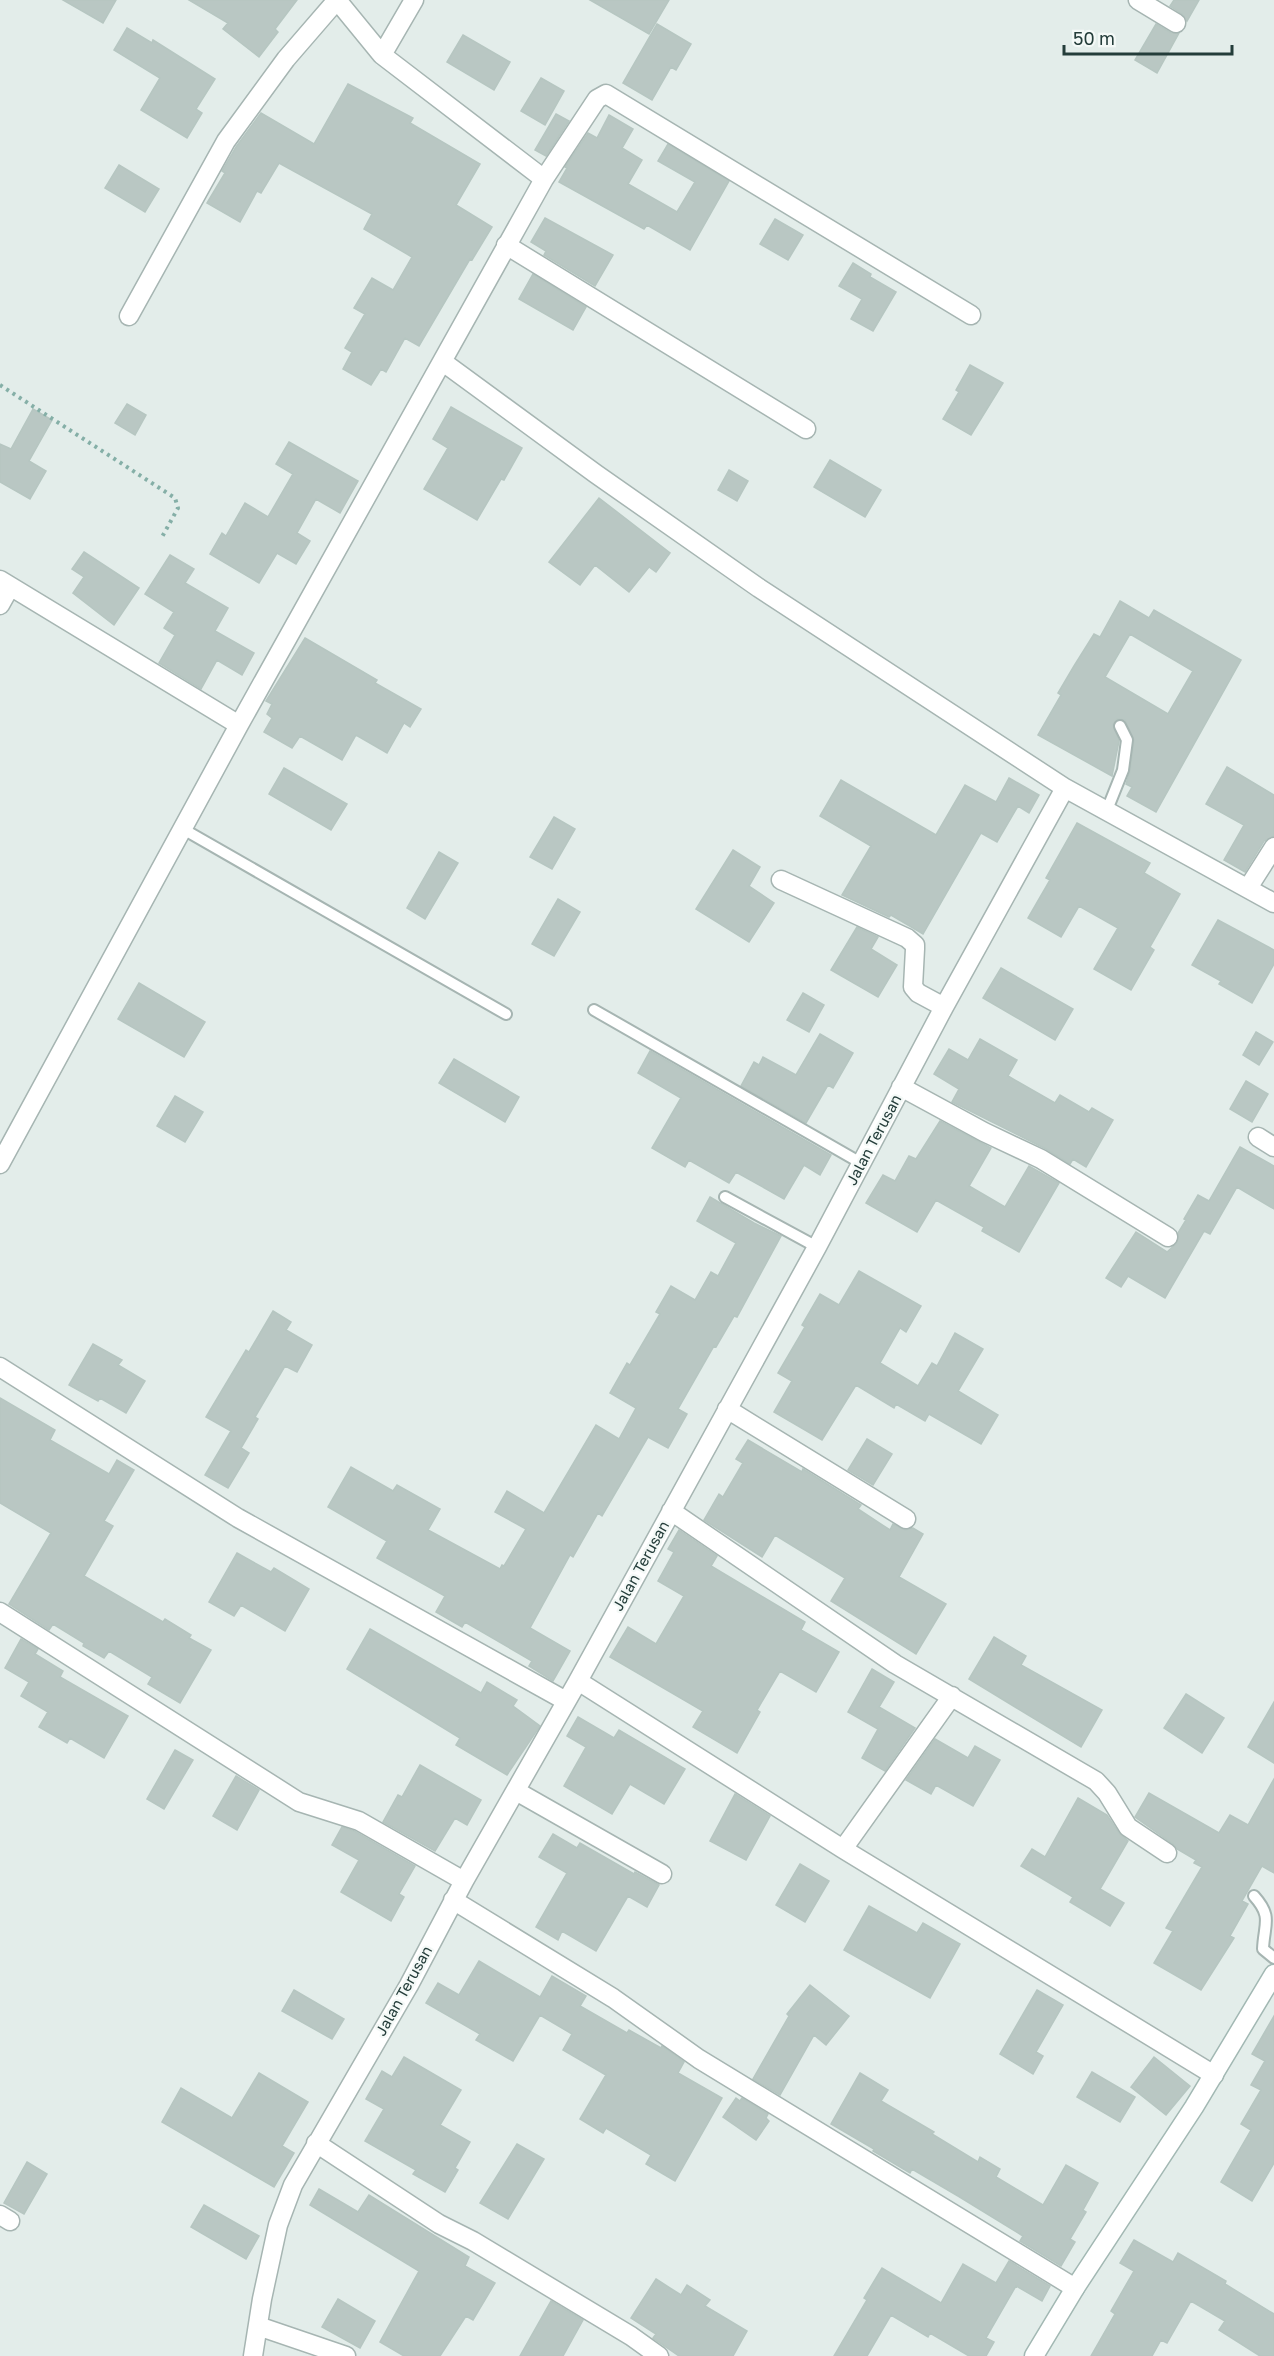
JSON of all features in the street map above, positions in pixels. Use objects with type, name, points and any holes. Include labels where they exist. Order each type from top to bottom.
[{"type":"street","points":[[129,315],[226,141],[286,59],[337,0],[382,55],[544,179]]},
{"type":"street","points":[[382,55],[414,0]]},
{"type":"street","points":[[1138,0],[1176,23]]},
{"type":"street","points":[[0,1164],[239,725],[443,362],[506,245],[544,179],[597,99],[606,94],[971,315]]},
{"type":"street","points":[[506,245],[806,429]]},
{"type":"street","points":[[443,362],[596,474],[759,588],[1065,788],[1274,903]]},
{"type":"street","points":[[0,605],[5,584],[239,725]]},
{"type":"street","name":"Jalan Terusan","points":[[253,2356],[262,2299],[278,2225],[293,2184],[409,1985],[453,1900],[578,1681],[817,1247],[944,1007],[1065,788]]},
{"type":"street","points":[[1248,888],[1274,847]]},
{"type":"street","points":[[781,880],[907,938],[915,945],[913,987],[918,993],[944,1007]]},
{"type":"street","points":[[901,1087],[984,1132],[1041,1159],[1168,1237]]},
{"type":"street","points":[[1258,1137],[1274,1147]]},
{"type":"street","points":[[0,1367],[238,1518],[566,1701]]},
{"type":"street","points":[[727,1409],[906,1519]]},
{"type":"street","points":[[671,1511],[895,1664],[1096,1781],[1107,1793],[1128,1827],[1167,1853]]},
{"type":"street","points":[[0,1612],[299,1802],[358,1821],[464,1881]]},
{"type":"street","points":[[578,1681],[843,1849],[1214,2075]]},
{"type":"street","points":[[843,1849],[952,1696]]},
{"type":"street","points":[[516,1791],[662,1874]]},
{"type":"street","points":[[453,1900],[613,1998],[709,2065],[1075,2288]]},
{"type":"street","points":[[1034,2356],[1075,2288],[1214,2075],[1274,1974]]},
{"type":"street","points":[[316,2143],[439,2224],[472,2241],[621,2330],[659,2356]]},
{"type":"street","points":[[258,2326],[346,2356]]},
{"type":"lane","points":[[1107,810],[1123,770],[1127,740],[1120,726]]},
{"type":"lane","points":[[183,829],[506,1014]]},
{"type":"lane","points":[[594,1010],[861,1163]]},
{"type":"lane","points":[[725,1197],[817,1247]]},
{"type":"lane","points":[[1254,1896],[1262,1905],[1268,1918],[1263,1949],[1274,1958]]},
{"type":"path","points":[[0,385],[175,498],[178,508],[162,537]]},
{"type":"building","points":[[63,0],[116,0],[103,23]]},
{"type":"building","points":[[189,0],[297,0],[275,29],[278,32],[259,57],[223,29],[228,23]]},
{"type":"building","points":[[590,0],[669,0],[649,34]]},
{"type":"building","points":[[1174,0],[1199,0],[1187,21],[1182,14],[1170,6]]},
{"type":"building","points":[[657,24],[691,44],[676,70],[671,67],[652,100],[623,83]]},
{"type":"building","points":[[1156,24],[1171,33],[1179,33],[1157,73],[1135,60]]},
{"type":"building","points":[[127,28],[152,43],[153,40],[215,79],[196,109],[202,113],[187,138],[141,110],[160,78],[114,50]]},
{"type":"building","points":[[463,35],[510,62],[494,90],[447,62]]},
{"type":"building","points":[[541,78],[564,91],[545,125],[521,111]]},
{"type":"building","points":[[348,84],[413,118],[410,123],[480,164],[456,205],[492,227],[472,260],[470,259],[419,346],[405,338],[386,372],[381,369],[371,385],[343,369],[352,352],[345,348],[365,314],[354,308],[372,278],[393,290],[412,257],[364,229],[372,214],[279,163],[261,193],[257,191],[240,222],[207,203],[225,173],[222,171],[236,147],[261,113],[314,144]]},
{"type":"building","points":[[556,114],[569,121],[546,156],[535,150]]},
{"type":"building","points":[[609,115],[633,129],[622,148],[642,160],[628,184],[677,212],[695,182],[658,161],[668,144],[729,181],[690,250],[647,225],[644,229],[559,182],[567,168],[565,167],[588,133],[597,138]]},
{"type":"building","points":[[119,165],[159,189],[145,212],[105,188]]},
{"type":"building","points":[[545,218],[613,255],[595,286],[544,255],[546,251],[531,242]]},
{"type":"building","points":[[775,219],[803,235],[788,260],[760,244]]},
{"type":"building","points":[[853,263],[871,274],[870,277],[896,292],[873,331],[851,319],[862,299],[839,286]]},
{"type":"building","points":[[533,274],[586,307],[573,330],[519,299]]},
{"type":"building","points":[[970,365],[1003,383],[971,435],[943,419],[959,392],[956,390]]},
{"type":"building","points":[[127,404],[146,415],[135,435],[115,423]]},
{"type":"building","points":[[451,407],[522,448],[477,520],[424,489],[448,448],[433,439]]},
{"type":"building","points":[[33,409],[52,420],[29,461],[46,471],[30,499],[0,482],[0,444],[11,449]]},
{"type":"building","points":[[289,442],[358,481],[340,513],[316,499],[297,533],[310,541],[296,564],[277,553],[259,583],[210,554],[222,533],[226,536],[245,503],[268,517],[293,474],[276,464]]},
{"type":"building","points":[[830,460],[881,490],[865,517],[814,487]]},
{"type":"building","points":[[729,470],[748,481],[737,501],[718,490]]},
{"type":"building","points":[[599,498],[670,553],[656,572],[649,567],[629,592],[595,565],[580,585],[549,562]]},
{"type":"building","points":[[84,552],[139,588],[114,625],[73,593],[84,577],[72,569]]},
{"type":"building","points":[[170,555],[194,569],[185,583],[228,608],[215,631],[254,653],[242,675],[217,660],[201,689],[159,663],[175,635],[164,628],[174,612],[145,594]]},
{"type":"building","points":[[1120,601],[1149,618],[1154,610],[1241,660],[1156,812],[1127,796],[1132,787],[1126,784],[1134,740],[1125,720],[1117,719],[1113,725],[1119,741],[1112,776],[1038,735],[1061,695],[1058,693],[1094,634],[1100,637]],"holes":[[[1130,634],[1193,671],[1168,714],[1105,677]]]},
{"type":"building","points":[[305,638],[377,680],[375,683],[421,709],[410,727],[404,723],[387,753],[356,735],[342,760],[300,736],[292,748],[264,732],[272,718],[267,714],[272,704],[266,701]]},
{"type":"building","points":[[1227,767],[1274,795],[1274,836],[1264,841],[1245,872],[1224,860],[1244,825],[1206,804]]},
{"type":"building","points":[[284,768],[347,804],[331,830],[269,794]]},
{"type":"building","points":[[1009,778],[1039,795],[1029,813],[1018,806],[997,842],[981,833],[923,934],[891,915],[889,917],[842,895],[871,846],[820,816],[841,780],[936,835],[965,785],[996,802]]},
{"type":"building","points":[[554,817],[575,829],[552,869],[530,857]]},
{"type":"building","points":[[1077,823],[1150,863],[1144,873],[1180,894],[1150,947],[1154,950],[1131,990],[1094,969],[1118,928],[1079,906],[1061,937],[1028,918],[1050,880],[1046,878]]},
{"type":"building","points":[[733,850],[760,867],[749,886],[774,903],[749,942],[696,909]]},
{"type":"building","points":[[439,852],[458,863],[425,919],[407,908]]},
{"type":"building","points":[[558,899],[580,912],[554,956],[532,944]]},
{"type":"building","points":[[1218,920],[1274,950],[1274,964],[1252,1003],[1219,984],[1221,981],[1192,965]]},
{"type":"building","points":[[857,927],[878,937],[871,949],[897,965],[878,997],[831,970]]},
{"type":"building","points":[[1001,968],[1073,1009],[1055,1040],[983,998]]},
{"type":"building","points":[[139,983],[205,1022],[184,1057],[118,1019]]},
{"type":"building","points":[[803,993],[824,1005],[809,1032],[787,1020]]},
{"type":"building","points":[[1256,1032],[1273,1042],[1259,1065],[1243,1055]]},
{"type":"building","points":[[820,1034],[853,1053],[833,1088],[828,1085],[806,1123],[741,1086],[754,1062],[759,1065],[763,1057],[796,1075]]},
{"type":"building","points":[[980,1039],[1017,1060],[1008,1076],[1055,1103],[1060,1095],[1089,1112],[1092,1108],[1113,1120],[1086,1167],[1073,1159],[1070,1164],[1046,1149],[952,1102],[959,1089],[934,1074],[949,1049],[968,1060]]},
{"type":"building","points":[[650,1051],[831,1155],[820,1175],[804,1165],[784,1199],[736,1172],[729,1183],[689,1160],[685,1167],[652,1148],[681,1098],[638,1073]]},
{"type":"building","points":[[454,1059],[519,1097],[505,1122],[439,1083]]},
{"type":"building","points":[[1246,1081],[1268,1094],[1252,1122],[1230,1109]]},
{"type":"building","points":[[175,1096],[203,1112],[185,1142],[157,1126]]},
{"type":"building","points":[[940,1121],[991,1148],[969,1186],[1005,1207],[1029,1166],[1059,1183],[1019,1252],[982,1231],[984,1227],[936,1200],[917,1232],[866,1203],[883,1175],[895,1181],[909,1156],[916,1159]]},
{"type":"building","points":[[1240,1147],[1274,1166],[1274,1209],[1237,1187],[1210,1234],[1204,1231],[1165,1298],[1128,1276],[1121,1287],[1106,1278],[1136,1232],[1167,1252],[1177,1243],[1178,1233],[1186,1220],[1184,1219],[1198,1195],[1209,1201]]},
{"type":"building","points":[[710,1197],[781,1236],[737,1317],[734,1316],[716,1347],[714,1346],[678,1409],[687,1414],[668,1448],[648,1437],[602,1516],[598,1513],[573,1557],[570,1555],[530,1628],[570,1651],[553,1681],[529,1666],[532,1661],[465,1622],[462,1627],[436,1612],[445,1596],[377,1558],[387,1541],[328,1507],[351,1467],[393,1491],[397,1485],[440,1509],[428,1530],[500,1569],[502,1565],[504,1566],[526,1529],[495,1512],[507,1491],[544,1513],[596,1425],[619,1439],[636,1408],[610,1393],[627,1363],[630,1365],[660,1314],[656,1312],[671,1286],[695,1300],[711,1272],[718,1276],[736,1243],[697,1221]]},
{"type":"building","points":[[859,1271],[921,1306],[906,1332],[900,1328],[880,1363],[918,1386],[932,1363],[937,1366],[955,1333],[983,1349],[958,1391],[998,1415],[981,1444],[929,1414],[925,1421],[896,1404],[894,1408],[856,1385],[822,1440],[774,1412],[792,1381],[778,1373],[805,1327],[802,1325],[820,1294],[839,1305]]},
{"type":"building","points":[[273,1311],[291,1322],[286,1330],[312,1345],[297,1372],[285,1366],[255,1417],[258,1419],[241,1448],[249,1453],[228,1488],[205,1475],[231,1431],[206,1417],[246,1350],[249,1352]]},
{"type":"building","points":[[93,1344],[122,1360],[118,1365],[145,1381],[126,1413],[100,1398],[98,1401],[69,1385]]},
{"type":"building","points":[[0,1398],[55,1430],[50,1440],[109,1474],[117,1460],[134,1470],[104,1521],[113,1526],[84,1576],[163,1622],[165,1619],[191,1635],[189,1638],[211,1650],[180,1703],[148,1684],[152,1677],[109,1651],[104,1658],[53,1624],[49,1630],[9,1604],[51,1533],[0,1503]]},
{"type":"building","points":[[867,1439],[892,1454],[873,1485],[848,1470]]},
{"type":"building","points":[[748,1440],[802,1472],[803,1469],[861,1505],[858,1509],[890,1530],[893,1524],[905,1530],[913,1528],[923,1534],[899,1577],[946,1604],[916,1654],[831,1601],[845,1578],[775,1535],[762,1557],[704,1520],[719,1494],[723,1497],[743,1463],[736,1459]]},
{"type":"building","points":[[679,1530],[717,1556],[711,1566],[805,1622],[801,1630],[839,1652],[816,1692],[780,1671],[757,1710],[760,1712],[737,1753],[693,1727],[703,1711],[610,1657],[628,1627],[656,1644],[684,1596],[658,1581],[674,1552],[668,1549]]},
{"type":"building","points":[[237,1553],[271,1572],[274,1568],[309,1589],[285,1631],[241,1605],[234,1616],[209,1602]]},
{"type":"building","points":[[370,1629],[481,1693],[487,1682],[517,1700],[513,1706],[540,1726],[507,1775],[456,1745],[460,1738],[347,1669]]},
{"type":"building","points":[[994,1637],[1026,1656],[1021,1665],[1102,1710],[1081,1747],[969,1679]]},
{"type":"building","points":[[21,1639],[38,1649],[35,1654],[63,1671],[60,1677],[128,1716],[104,1758],[70,1738],[67,1743],[39,1727],[48,1712],[21,1696],[29,1682],[5,1668]]},
{"type":"building","points":[[872,1669],[894,1682],[879,1707],[915,1728],[885,1771],[862,1758],[878,1729],[848,1712]]},
{"type":"building","points":[[1186,1694],[1224,1718],[1202,1753],[1164,1728]]},
{"type":"building","points":[[1274,1702],[1274,1763],[1248,1747]]},
{"type":"building","points":[[578,1717],[614,1738],[619,1730],[685,1769],[664,1804],[630,1784],[612,1814],[564,1786],[586,1747],[567,1736]]},
{"type":"building","points":[[935,1739],[968,1758],[975,1746],[1000,1760],[973,1806],[936,1785],[931,1794],[906,1780]]},
{"type":"building","points":[[175,1750],[193,1760],[164,1809],[147,1799]]},
{"type":"building","points":[[420,1765],[481,1800],[467,1825],[455,1818],[435,1851],[383,1822],[398,1795],[402,1797]]},
{"type":"building","points":[[236,1776],[259,1790],[237,1830],[213,1816]]},
{"type":"building","points":[[1274,1779],[1274,1873],[1262,1866],[1242,1901],[1248,1904],[1230,1936],[1234,1938],[1201,1990],[1154,1963],[1173,1931],[1166,1928],[1202,1867],[1194,1863],[1196,1860],[1177,1849],[1135,1817],[1149,1793],[1219,1833],[1230,1815],[1248,1825]]},
{"type":"building","points":[[735,1794],[770,1816],[746,1860],[710,1841]]},
{"type":"building","points":[[1078,1798],[1107,1815],[1119,1833],[1128,1841],[1100,1889],[1124,1903],[1110,1926],[1070,1902],[1073,1897],[1021,1866],[1032,1849],[1045,1857]]},
{"type":"building","points":[[342,1827],[354,1831],[415,1866],[399,1894],[404,1897],[391,1921],[341,1892],[359,1860],[332,1845]]},
{"type":"building","points":[[553,1834],[577,1848],[580,1843],[634,1874],[635,1872],[659,1885],[647,1907],[628,1896],[596,1951],[562,1931],[558,1940],[536,1927],[567,1873],[539,1857]]},
{"type":"building","points":[[800,1864],[829,1881],[805,1922],[776,1905]]},
{"type":"building","points":[[869,1906],[917,1933],[923,1923],[960,1944],[930,1998],[844,1950]]},
{"type":"building","points":[[479,1961],[540,1997],[552,1976],[586,1996],[580,2006],[627,2033],[629,2030],[661,2048],[662,2046],[684,2062],[678,2073],[722,2098],[675,2181],[646,2164],[651,2155],[606,2128],[603,2133],[580,2119],[606,2075],[563,2050],[572,2034],[540,2015],[513,2061],[476,2040],[480,2034],[426,2003],[438,1983],[459,1995]]},
{"type":"building","points":[[810,1985],[849,2016],[826,2045],[814,2035],[780,2095],[753,2079],[789,2016],[787,2014]]},
{"type":"building","points":[[294,1990],[344,2019],[332,2039],[282,2011]]},
{"type":"building","points":[[1037,1990],[1063,2005],[1036,2052],[1043,2056],[1033,2074],[1000,2054]]},
{"type":"building","points":[[1274,2016],[1274,2163],[1252,2201],[1221,2182],[1251,2130],[1241,2124],[1261,2090],[1251,2085],[1265,2061],[1252,2054]]},
{"type":"building","points":[[404,2057],[461,2090],[440,2125],[470,2142],[445,2192],[413,2174],[416,2170],[365,2141],[384,2109],[366,2099],[382,2071],[392,2077]]},
{"type":"building","points":[[1154,2057],[1190,2086],[1166,2115],[1131,2087]]},
{"type":"building","points":[[1092,2072],[1135,2097],[1120,2122],[1077,2097]]},
{"type":"building","points":[[259,2073],[308,2102],[282,2146],[294,2153],[274,2187],[162,2122],[181,2088],[232,2118]]},
{"type":"building","points":[[860,2073],[888,2090],[881,2101],[934,2132],[932,2134],[978,2162],[980,2157],[1000,2169],[996,2177],[1043,2205],[1066,2165],[1098,2183],[1083,2210],[1086,2212],[1070,2239],[1075,2242],[1061,2266],[1020,2241],[1023,2236],[912,2169],[910,2173],[831,2124]]},
{"type":"building","points":[[736,2098],[740,2101],[742,2098],[768,2114],[766,2118],[769,2121],[756,2140],[723,2117]]},
{"type":"building","points":[[517,2144],[544,2159],[508,2219],[480,2203]]},
{"type":"building","points":[[27,2162],[47,2174],[24,2214],[4,2203]]},
{"type":"building","points":[[319,2189],[358,2212],[369,2195],[469,2257],[465,2266],[495,2283],[473,2320],[466,2316],[440,2356],[404,2356],[380,2342],[419,2271],[310,2205]]},
{"type":"building","points":[[204,2205],[259,2236],[246,2259],[191,2227]]},
{"type":"building","points":[[1134,2240],[1173,2262],[1178,2253],[1226,2281],[1225,2284],[1274,2314],[1274,2356],[1260,2356],[1219,2330],[1225,2321],[1191,2301],[1167,2343],[1161,2340],[1152,2356],[1091,2356],[1115,2314],[1111,2311],[1134,2271],[1120,2263]]},
{"type":"building","points":[[1009,2261],[1050,2286],[1042,2301],[1016,2286],[986,2338],[994,2342],[986,2356],[969,2356],[930,2333],[928,2337],[891,2315],[867,2356],[834,2356],[867,2300],[864,2298],[882,2268],[941,2303],[963,2264],[996,2283]]},
{"type":"building","points":[[656,2279],[681,2295],[687,2285],[710,2300],[705,2306],[747,2331],[733,2356],[679,2356],[653,2338],[656,2334],[631,2318]]},
{"type":"building","points":[[338,2299],[375,2321],[360,2348],[322,2327]]},
{"type":"building","points":[[551,2301],[583,2320],[563,2356],[520,2356]]}]
